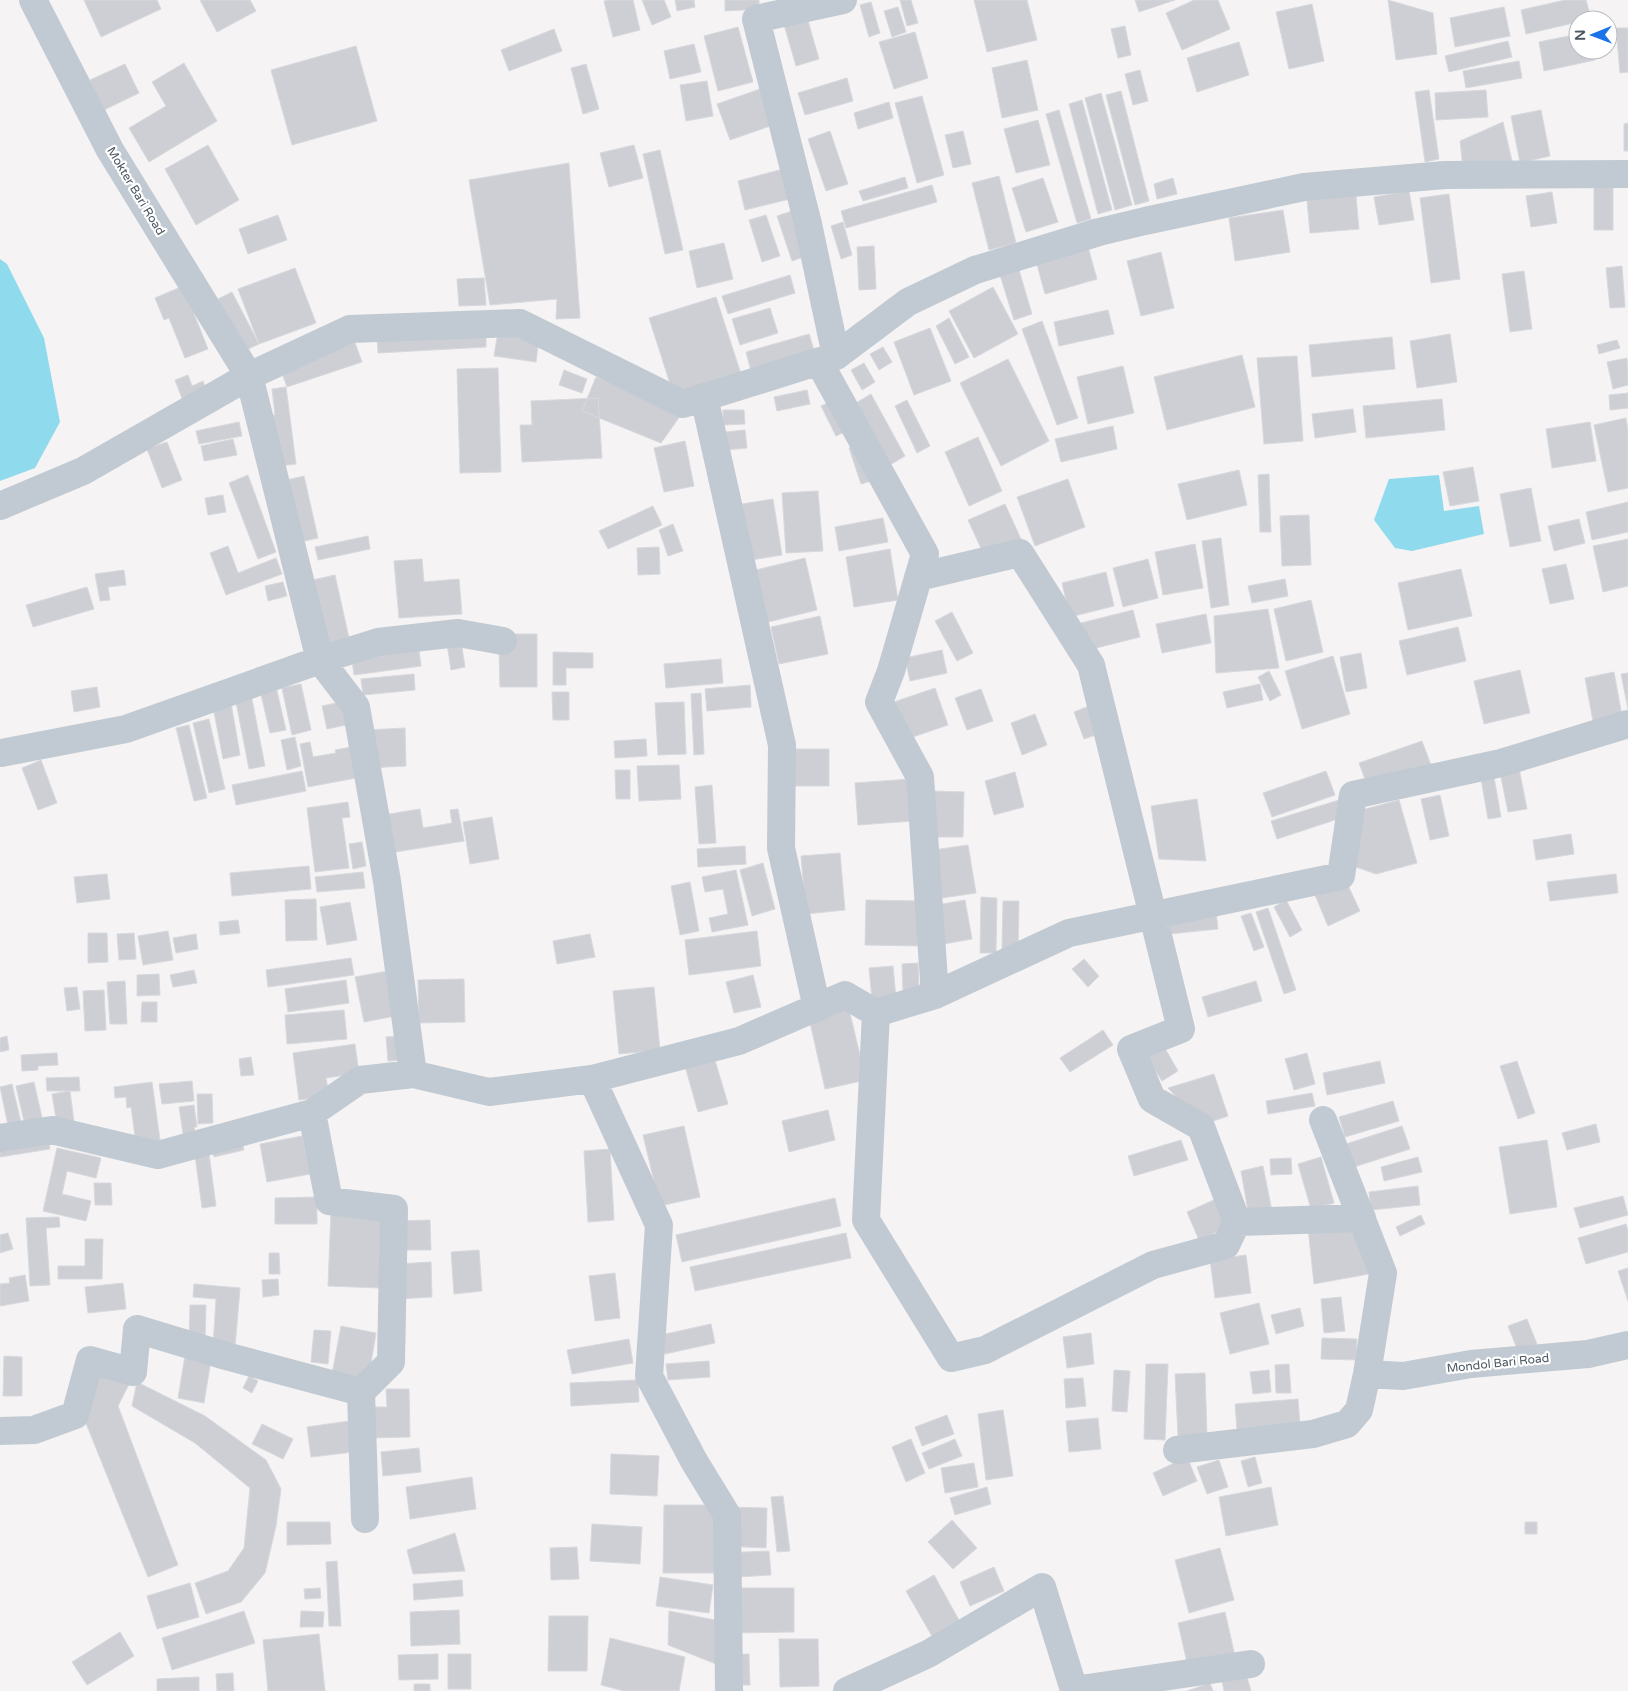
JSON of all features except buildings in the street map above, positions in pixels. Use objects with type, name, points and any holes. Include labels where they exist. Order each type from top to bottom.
[{"type":"street","name":"Mokter Bari Road","points":[[33,0],[110,150],[249,376],[320,660]]},
{"type":"street","points":[[843,0],[756,19],[808,224],[827,359],[925,554],[891,672],[878,702],[920,777],[935,995]]},
{"type":"street","points":[[0,506],[83,471],[249,376],[350,328],[520,323],[683,404],[827,359],[908,302],[975,270],[1099,232],[1304,187],[1445,175],[1628,174]]},
{"type":"street","points":[[704,397],[782,744],[781,848],[817,1008]]},
{"type":"street","points":[[876,1013],[866,1220],[951,1358],[984,1350],[1153,1265],[1226,1245],[1237,1222],[1201,1127],[1152,1100],[1131,1049],[1181,1029],[1091,665],[1020,553],[918,577]]},
{"type":"street","points":[[1,753],[126,729],[320,660],[378,642],[458,633],[504,641]]},
{"type":"street","points":[[320,660],[356,707],[387,881],[413,1074]]},
{"type":"street","points":[[0,1138],[52,1130],[158,1155],[312,1113],[360,1080],[413,1074],[489,1092],[592,1079],[739,1041],[845,995],[876,1013],[935,995],[1069,933],[1341,876],[1353,796],[1501,764],[1628,724]]},
{"type":"street","points":[[592,1079],[659,1225],[649,1376],[694,1461],[727,1515],[729,1691]]},
{"type":"street","points":[[312,1113],[329,1201],[394,1209],[391,1362],[361,1392],[365,1519]]},
{"type":"street","points":[[1177,1450],[1313,1434],[1347,1424],[1359,1410],[1367,1374],[1383,1273],[1323,1120]]},
{"type":"street","points":[[1237,1222],[1362,1218]]},
{"type":"street","points":[[0,1431],[34,1430],[75,1415],[90,1360],[133,1372],[137,1329],[226,1356],[361,1392]]},
{"type":"street","name":"Mondol Bari Road","points":[[1367,1374],[1403,1376],[1471,1364],[1588,1354],[1628,1345]]},
{"type":"street","points":[[847,1691],[928,1654],[1042,1588],[1074,1690],[1251,1664]]},
{"type":"water","points":[[0,259],[7,264],[44,338],[60,422],[35,468],[0,481]]},
{"type":"water","points":[[1439,475],[1444,511],[1479,506],[1484,534],[1412,551],[1395,548],[1374,520],[1389,479]]}]
